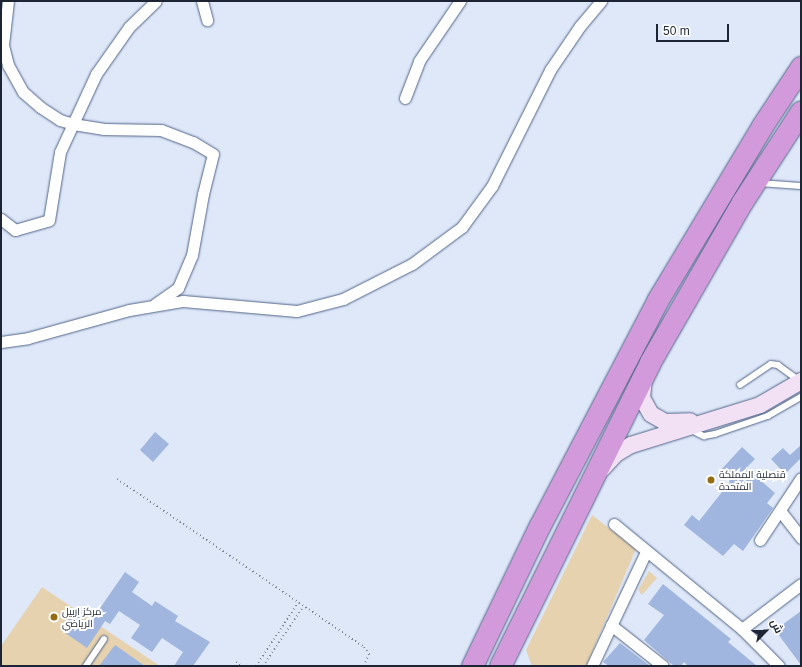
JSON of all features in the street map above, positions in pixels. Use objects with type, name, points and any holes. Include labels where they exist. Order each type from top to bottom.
[{"type":"highway","points":[[472,666],[543,520],[657,301],[762,126],[801,67]]},
{"type":"highway","points":[[500,666],[584,493],[650,362],[755,182],[801,111]]},
{"type":"street","points":[[8,1],[3,45],[8,66],[23,92],[60,120],[73,124],[103,129],[161,130],[193,142],[213,154],[202,194],[192,255],[178,288],[152,306]]},
{"type":"street","points":[[1,219],[15,230],[48,220],[60,152],[96,74],[129,27],[156,1]]},
{"type":"street","points":[[202,1],[207,20]]},
{"type":"street","points":[[405,98],[420,62],[460,1]]},
{"type":"street","points":[[1,342],[152,306],[183,301],[297,311],[343,299],[412,264],[462,228],[492,186],[550,70],[580,26],[601,1]]},
{"type":"street","points":[[650,362],[642,394],[644,405],[654,416],[672,423],[719,418]]},
{"type":"street","points":[[584,493],[609,460],[623,449],[760,405],[801,381]]},
{"type":"street","points":[[760,540],[781,512],[801,478]]},
{"type":"street","points":[[781,512],[801,538]]},
{"type":"street","points":[[614,524],[646,552],[742,629],[779,666]]},
{"type":"street","points":[[592,666],[646,552]]},
{"type":"street","points":[[742,629],[801,584]]},
{"type":"street","points":[[611,625],[663,666]]},
{"type":"lane","points":[[755,182],[801,186]]},
{"type":"lane","points":[[740,385],[771,364],[778,365],[801,381]]},
{"type":"lane","points":[[688,428],[698,434],[715,434],[768,416],[801,396]]},
{"type":"lane","points":[[86,666],[104,639]]},
{"type":"path","points":[[117,479],[303,607],[364,647],[369,654],[364,666]]},
{"type":"path","points":[[256,666],[298,603]]},
{"type":"path","points":[[263,666],[303,607]]},
{"type":"path","points":[[236,662],[242,666]]},
{"type":"shaded area","points":[[592,515],[636,549],[586,666],[532,666],[526,650]]},
{"type":"shaded area","points":[[649,571],[657,578],[642,595],[638,590]]},
{"type":"shaded area","name":"مركز اربيل الرياضي","points":[[42,587],[160,666],[1,666],[1,646]]},
{"type":"building","points":[[155,432],[169,444],[153,462],[140,450]]},
{"type":"building","points":[[801,445],[801,458],[785,474],[771,459],[783,448],[790,455]]},
{"type":"building","points":[[742,447],[755,459],[746,468],[775,493],[767,503],[773,508],[743,551],[734,544],[723,556],[684,525],[692,515],[699,521],[730,482],[719,472]]},
{"type":"building","points":[[125,572],[139,582],[132,592],[152,606],[155,601],[178,616],[175,621],[210,642],[193,666],[174,666],[183,652],[162,638],[152,652],[131,638],[140,625],[119,611],[110,624],[105,621],[87,648],[61,630],[73,613],[89,624]]},
{"type":"building","points":[[663,584],[731,639],[728,642],[757,666],[688,666],[684,662],[681,666],[674,666],[644,640],[664,615],[648,604]]},
{"type":"building","points":[[801,611],[801,665],[775,630]]},
{"type":"building","points":[[620,643],[650,666],[609,666],[603,662]]},
{"type":"building","points":[[115,645],[145,666],[99,666]]},
{"type":"place","name":"قنصلية المملكة المتحدة","points":[[711,480]]},
{"type":"place","name":"مركز اربيل الرياضي","points":[[54,617]]}]
